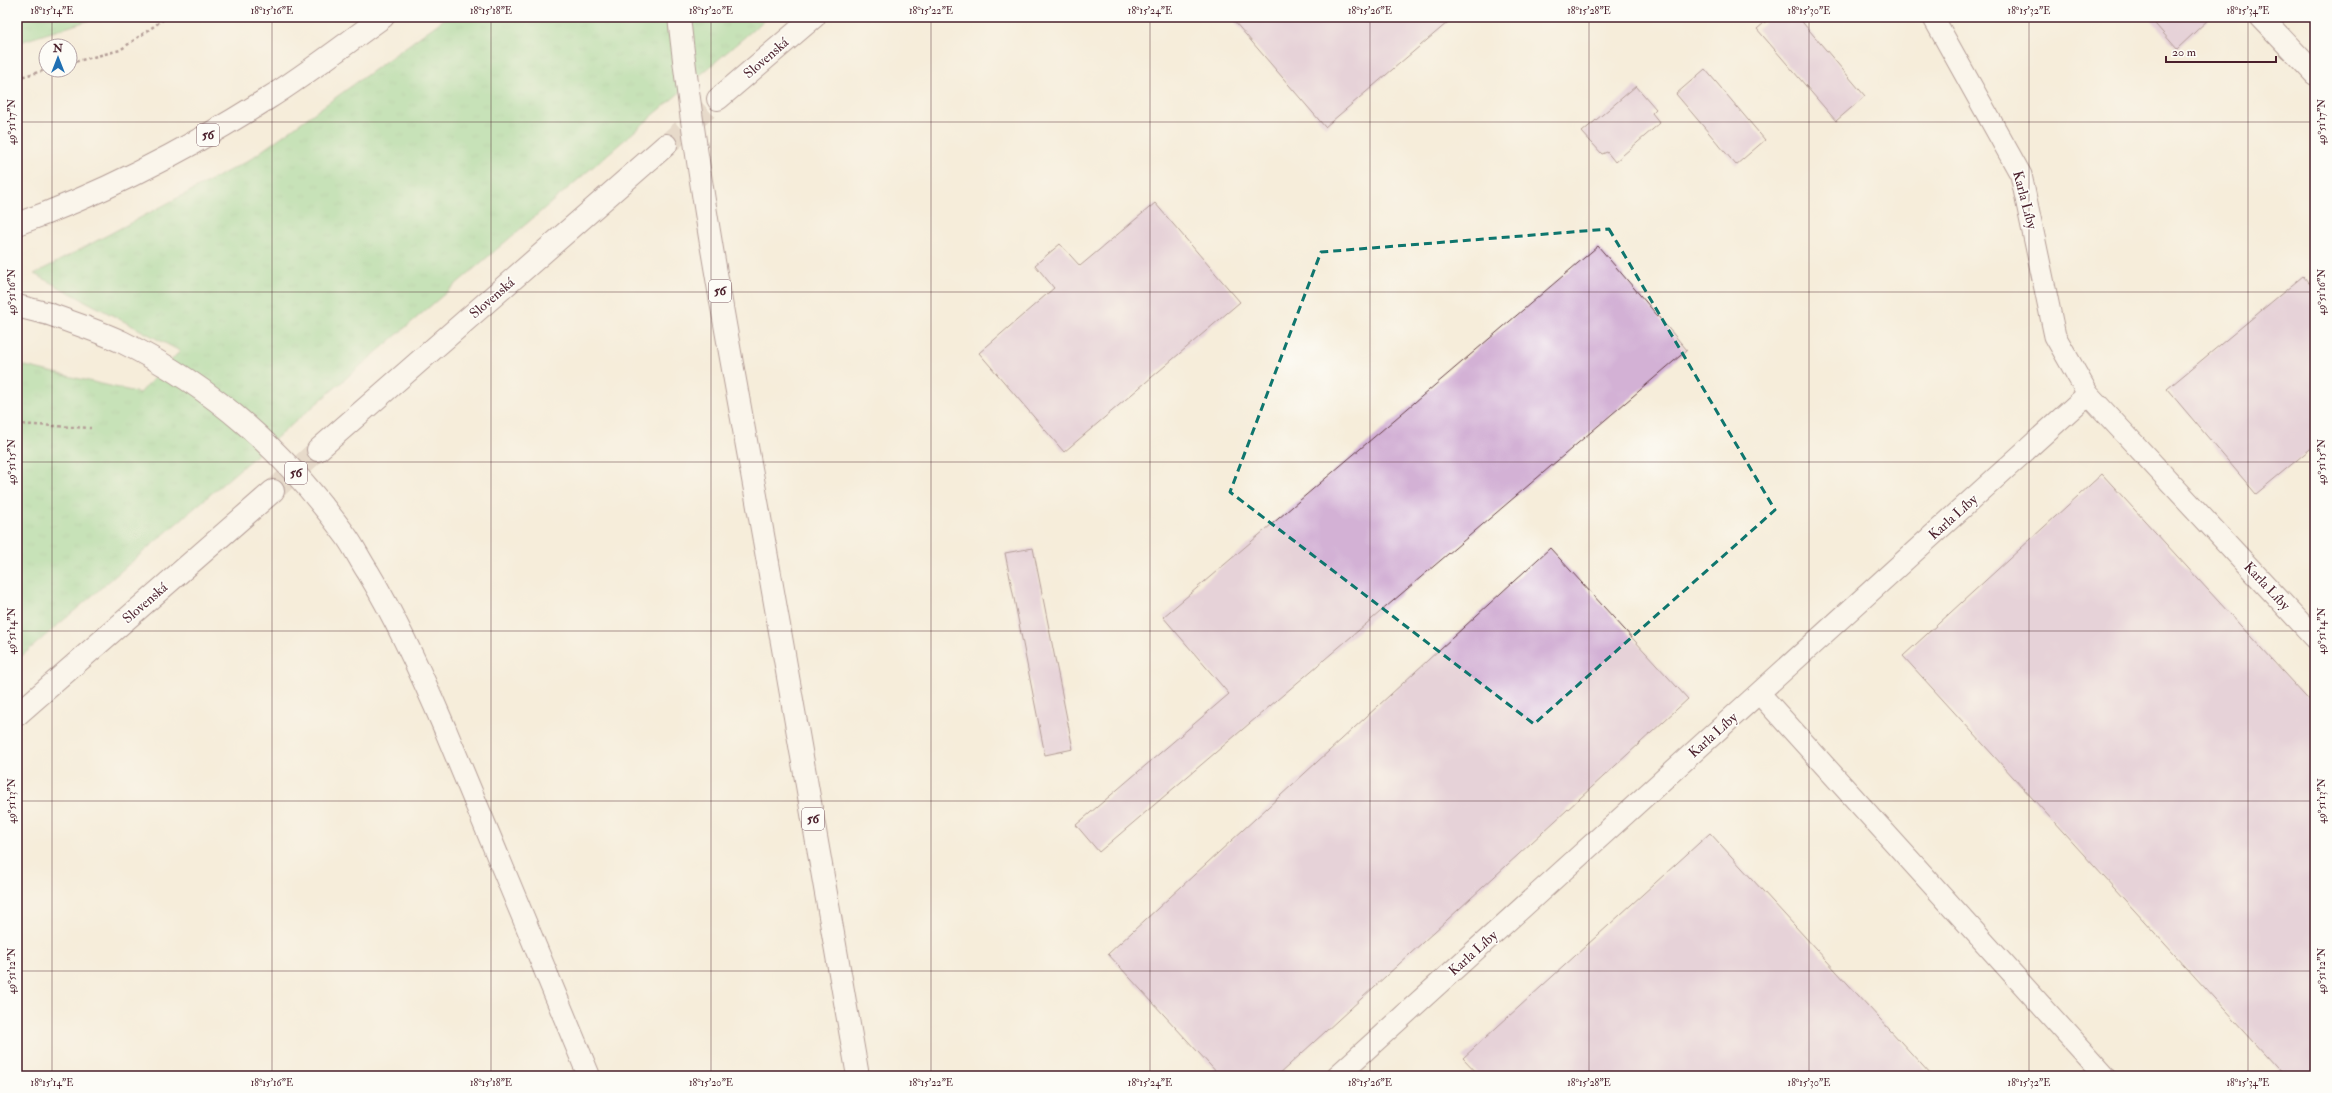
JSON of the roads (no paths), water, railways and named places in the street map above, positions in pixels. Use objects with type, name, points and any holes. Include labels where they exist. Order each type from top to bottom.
[{"type":"main road","name":"56","points":[[17,224],[51,212],[125,180],[197,141],[268,99],[383,17]]},
{"type":"main road","name":"56","points":[[679,17],[689,104],[703,197],[858,1076]]},
{"type":"main road","name":"Slovenská","points":[[718,99],[814,17]]},
{"type":"main road","points":[[2261,17],[2315,74]]},
{"type":"main road","name":"Slovenská","points":[[318,450],[666,145]]},
{"type":"main road","name":"56","points":[[17,306],[49,314],[121,342],[189,381],[250,426],[301,478],[347,537],[383,598],[417,663],[446,729],[589,1076]]},
{"type":"main road","name":"Slovenská","points":[[17,715],[273,491]]},
{"type":"lane","name":"Karla Líby","points":[[1933,17],[2021,175],[2055,336],[2088,394],[2315,638]]},
{"type":"lane","name":"Karla Líby","points":[[1337,1076],[2088,394]]},
{"type":"lane","points":[[1759,693],[2105,1076]]},
{"type":"tunnel","points":[[666,145],[718,99]]},
{"type":"tunnel","points":[[273,491],[318,450]]}]
